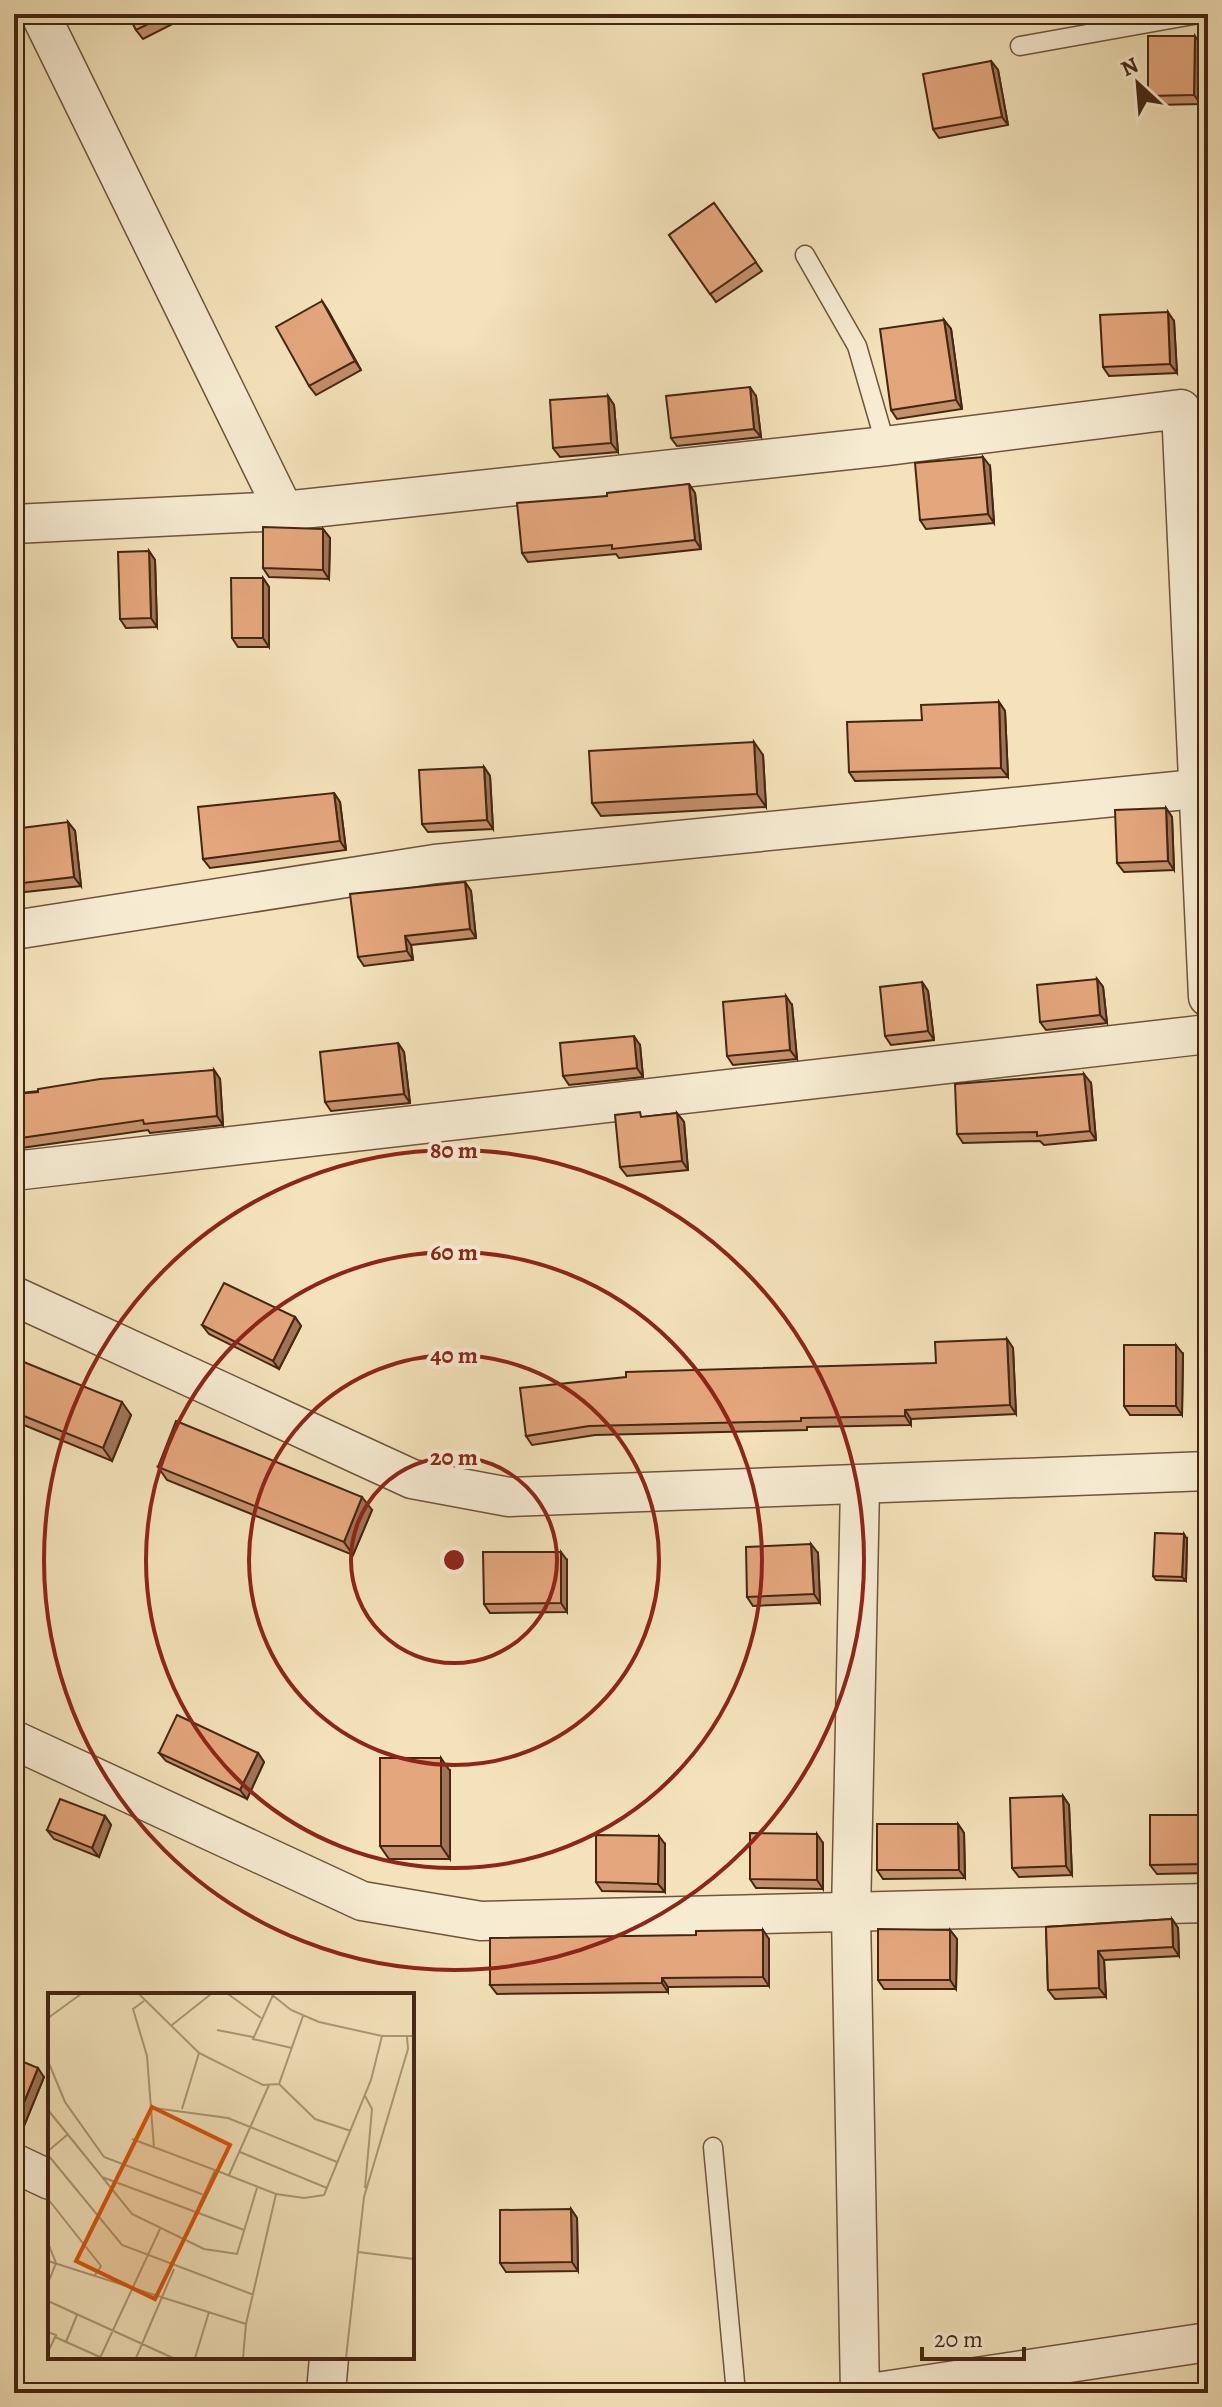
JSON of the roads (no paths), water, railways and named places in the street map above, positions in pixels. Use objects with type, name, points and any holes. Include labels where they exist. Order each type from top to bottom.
[{"type":"street","points":[[40,14],[284,511]]},
{"type":"street","points":[[14,524],[284,511],[886,446],[1194,408],[1196,789],[1208,997]]},
{"type":"street","points":[[14,930],[435,864],[1196,789]]},
{"type":"street","points":[[14,1171],[1208,1034]]},
{"type":"street","points":[[14,1296],[412,1479],[509,1497],[860,1487],[1208,1471]]},
{"type":"street","points":[[860,1487],[851,1914],[860,2393]]},
{"type":"street","points":[[14,1740],[362,1901],[481,1921],[1208,1903]]},
{"type":"street","points":[[14,2163],[48,2179]]},
{"type":"street","points":[[870,2393],[1208,2342]]},
{"type":"street","points":[[326,2393],[329,2359]]},
{"type":"lane","points":[[1020,46],[1199,14]]},
{"type":"lane","points":[[805,255],[857,346],[886,446]]},
{"type":"lane","points":[[713,2147],[736,2393]]}]
